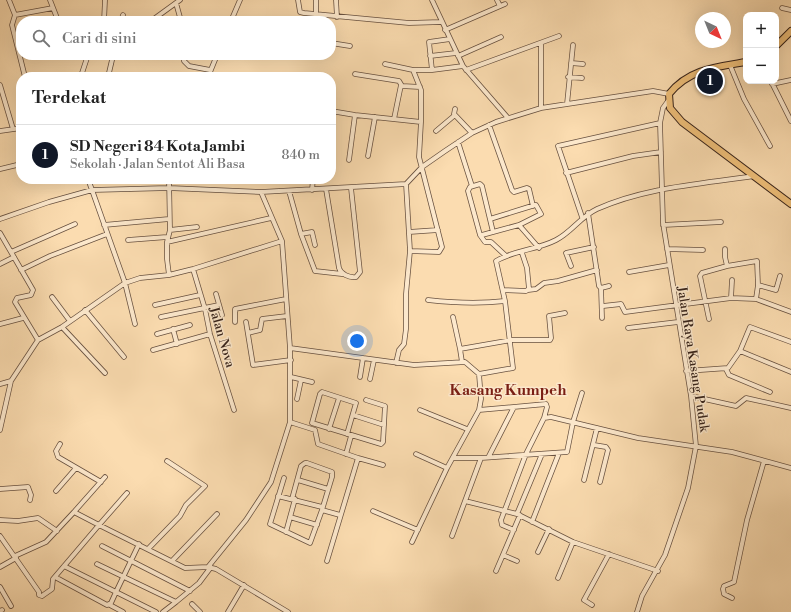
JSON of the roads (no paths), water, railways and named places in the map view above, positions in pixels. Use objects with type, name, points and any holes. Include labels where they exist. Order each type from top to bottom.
[{"type":"highway","points":[[779,43],[791,31]]},
{"type":"highway","points":[[743,63],[712,67],[694,73],[678,84],[669,94],[668,101],[674,115],[682,122],[791,204]]},
{"type":"street","points":[[9,0],[15,15],[12,26],[16,42]]},
{"type":"street","points":[[50,0],[56,16]]},
{"type":"street","points":[[104,16],[105,0]]},
{"type":"street","points":[[158,16],[180,0]]},
{"type":"street","points":[[233,16],[239,0]]},
{"type":"street","points":[[298,0],[300,12],[329,16]]},
{"type":"street","points":[[316,0],[316,15]]},
{"type":"street","points":[[336,0],[337,17],[409,23],[442,22]]},
{"type":"street","points":[[432,0],[464,68],[508,118]]},
{"type":"street","points":[[497,0],[500,6]]},
{"type":"street","points":[[176,3],[180,16]]},
{"type":"street","points":[[445,30],[505,4]]},
{"type":"street","points":[[15,15],[53,8]]},
{"type":"street","points":[[782,8],[791,10]]},
{"type":"street","points":[[385,64],[413,70],[464,68],[559,36]]},
{"type":"street","points":[[430,56],[457,54],[501,37]]},
{"type":"street","points":[[432,70],[430,41],[450,39]]},
{"type":"street","points":[[541,42],[541,108]]},
{"type":"street","points":[[336,44],[350,46]]},
{"type":"street","points":[[567,104],[568,77],[573,45]]},
{"type":"street","points":[[21,60],[24,72]]},
{"type":"street","points":[[82,72],[86,60]]},
{"type":"street","points":[[109,72],[112,60]]},
{"type":"street","points":[[184,60],[188,66],[210,70],[214,60]]},
{"type":"street","points":[[571,63],[583,64]]},
{"type":"street","points":[[730,65],[740,91],[770,146]]},
{"type":"street","points":[[410,250],[441,251],[442,247],[419,152],[421,122],[420,87],[413,70]]},
{"type":"street","points":[[354,74],[399,81],[401,85],[420,87]]},
{"type":"street","points":[[568,77],[582,78]]},
{"type":"street","points":[[779,81],[791,80]]},
{"type":"street","points":[[773,84],[791,121]]},
{"type":"street","points":[[394,119],[401,85]]},
{"type":"street","points":[[0,86],[13,129]]},
{"type":"street","points":[[0,219],[92,190],[169,188],[261,192],[406,184],[422,167],[458,142],[472,133],[508,118],[541,108],[653,91],[669,94]]},
{"type":"street","name":"Jalan Raya Kasang Pudak","points":[[637,612],[642,596],[658,570],[665,555],[688,488],[696,446],[691,396],[663,225],[660,123],[663,108],[668,101]]},
{"type":"street","points":[[455,109],[455,116],[472,133]]},
{"type":"street","points":[[336,112],[421,122]]},
{"type":"street","points":[[349,160],[355,115]]},
{"type":"street","points":[[436,131],[455,116]]},
{"type":"street","points":[[368,156],[375,117]]},
{"type":"street","points":[[582,217],[566,173],[558,147],[559,145],[660,123]]},
{"type":"street","points":[[489,125],[512,190],[514,192],[529,189],[533,206]]},
{"type":"street","points":[[0,131],[16,129]]},
{"type":"street","points":[[458,142],[472,186]]},
{"type":"street","points":[[566,173],[633,156],[661,152]]},
{"type":"street","points":[[0,169],[16,165]]},
{"type":"street","points":[[478,374],[513,368],[511,340],[504,290],[496,263],[498,259],[539,248],[557,240],[588,213],[616,202],[661,190],[755,176]]},
{"type":"street","points":[[90,184],[125,283],[135,324]]},
{"type":"street","points":[[169,184],[170,230],[167,240],[166,259],[169,275]]},
{"type":"street","points":[[312,184],[312,190]]},
{"type":"street","points":[[396,363],[397,356],[405,341],[406,294],[410,250],[406,184]]},
{"type":"street","points":[[493,232],[482,186],[472,186],[468,188],[480,235],[485,242],[492,242],[506,256]]},
{"type":"street","points":[[289,191],[301,234],[314,271],[342,274],[352,278],[356,277],[360,272],[351,188]]},
{"type":"street","points":[[326,189],[339,268],[342,274]]},
{"type":"street","points":[[164,612],[199,583],[268,488],[290,422],[290,348],[282,241],[261,192]]},
{"type":"street","points":[[482,236],[519,225],[541,215],[536,205],[490,219]]},
{"type":"street","points":[[588,213],[598,270],[599,286],[601,288],[603,306],[602,318]]},
{"type":"street","points":[[128,240],[167,240],[271,218]]},
{"type":"street","points":[[104,225],[170,219]]},
{"type":"street","points":[[663,225],[721,222]]},
{"type":"street","points":[[11,252],[75,224]]},
{"type":"street","points":[[519,225],[539,248]]},
{"type":"street","points":[[170,230],[196,226]]},
{"type":"street","points":[[410,232],[438,230]]},
{"type":"street","points":[[301,234],[312,232],[315,245]]},
{"type":"street","points":[[0,234],[33,293],[15,300],[38,340]]},
{"type":"street","points":[[21,270],[50,256],[107,234]]},
{"type":"street","points":[[0,244],[5,241]]},
{"type":"street","points":[[0,430],[11,381],[38,340],[62,327],[125,283],[140,278],[169,275],[193,269],[282,241]]},
{"type":"street","points":[[571,266],[566,253],[594,247]]},
{"type":"street","points":[[667,249],[703,250]]},
{"type":"street","points":[[725,249],[727,266]]},
{"type":"street","points":[[522,253],[526,268],[528,290]]},
{"type":"street","points":[[0,264],[14,257]]},
{"type":"street","points":[[709,319],[701,274],[727,266],[756,261],[758,285],[756,299]]},
{"type":"street","points":[[629,272],[669,265]]},
{"type":"street","name":"Jalan Nova","points":[[193,269],[205,309],[210,334],[234,410]]},
{"type":"street","points":[[504,290],[536,289],[544,283],[558,281],[598,270]]},
{"type":"street","points":[[758,285],[776,290],[780,276]]},
{"type":"street","points":[[731,298],[732,280]]},
{"type":"street","points":[[601,288],[609,286]]},
{"type":"street","points":[[216,294],[222,315]]},
{"type":"street","points":[[155,305],[200,295]]},
{"type":"street","points":[[52,296],[70,321]]},
{"type":"street","points":[[235,322],[235,309],[286,298]]},
{"type":"street","points":[[603,306],[621,304],[625,312],[675,304],[731,298],[756,299],[791,312]]},
{"type":"street","points":[[428,300],[450,303],[484,303],[505,301]]},
{"type":"street","points":[[161,318],[219,305]]},
{"type":"street","points":[[85,310],[124,357]]},
{"type":"street","points":[[460,349],[511,340],[550,340],[552,338],[550,316],[564,313]]},
{"type":"street","points":[[248,333],[260,330],[262,319],[288,316]]},
{"type":"street","points":[[453,317],[462,362]]},
{"type":"street","points":[[0,324],[24,318]]},
{"type":"street","points":[[246,322],[253,365],[290,360]]},
{"type":"street","points":[[628,328],[678,322]]},
{"type":"street","points":[[157,334],[190,325]]},
{"type":"street","points":[[62,327],[105,373]]},
{"type":"street","points":[[686,371],[726,369],[740,351],[748,329],[753,327],[791,342]]},
{"type":"street","points":[[174,329],[177,344]]},
{"type":"street","points":[[152,350],[210,334]]},
{"type":"street","points":[[290,348],[396,363],[421,365],[462,362],[468,363],[478,374],[481,399],[479,410],[467,429],[447,468],[412,542]]},
{"type":"street","points":[[740,351],[791,372]]},
{"type":"street","points":[[360,377],[363,358]]},
{"type":"street","points":[[370,379],[374,360]]},
{"type":"street","points":[[726,369],[729,375],[770,392]]},
{"type":"street","points":[[291,377],[312,382]]},
{"type":"street","points":[[297,400],[301,380]]},
{"type":"street","points":[[0,384],[11,381]]},
{"type":"street","points":[[346,454],[349,435],[356,403],[321,393],[312,423],[329,429],[349,435],[380,444],[383,442],[386,406],[366,400]]},
{"type":"street","points":[[453,458],[481,458],[489,456],[565,452],[568,449],[573,422],[582,393]]},
{"type":"street","points":[[691,396],[736,406],[746,398],[791,408]]},
{"type":"street","points":[[329,429],[339,398]]},
{"type":"street","points":[[479,410],[546,404],[547,406],[544,418],[526,454],[500,523],[514,530]]},
{"type":"street","points":[[489,456],[514,407]]},
{"type":"street","points":[[420,410],[467,429]]},
{"type":"street","points":[[353,415],[384,425]]},
{"type":"street","points":[[544,418],[551,417],[669,444],[696,446],[732,452],[791,468]]},
{"type":"street","points":[[290,422],[315,430],[318,444],[383,465]]},
{"type":"street","points":[[584,480],[594,445],[597,428]]},
{"type":"street","points":[[60,444],[56,454],[64,461],[101,482]]},
{"type":"street","points":[[594,445],[606,448],[608,450],[600,482]]},
{"type":"street","points":[[532,522],[559,453]]},
{"type":"street","points":[[416,454],[447,468]]},
{"type":"street","points":[[496,571],[514,530],[518,515],[542,454]]},
{"type":"street","points":[[327,561],[358,458]]},
{"type":"street","points":[[452,536],[481,458]]},
{"type":"street","points":[[148,548],[180,516],[186,505],[205,486],[167,461]]},
{"type":"street","points":[[732,598],[724,594],[722,589],[724,586],[734,582],[746,526],[764,461]]},
{"type":"street","points":[[284,478],[269,523],[272,526],[310,543],[317,525],[332,472],[307,463],[301,466],[286,532]]},
{"type":"street","points":[[56,491],[76,468]]},
{"type":"street","points":[[0,568],[15,557],[43,544],[58,531],[106,477]]},
{"type":"street","points":[[298,480],[328,489]]},
{"type":"street","points":[[0,489],[28,487],[31,494],[30,500]]},
{"type":"street","points":[[0,536],[39,592],[39,595],[44,595],[52,589],[55,577],[127,493]]},
{"type":"street","points":[[278,496],[294,499],[340,515]]},
{"type":"street","points":[[465,501],[518,515],[573,542],[658,570]]},
{"type":"street","points":[[373,511],[418,530]]},
{"type":"street","points":[[74,512],[185,568],[210,567],[244,585],[288,612]]},
{"type":"street","points":[[172,561],[217,514]]},
{"type":"street","points":[[290,517],[317,525]]},
{"type":"street","points":[[0,520],[18,521],[38,518],[58,531]]},
{"type":"street","points":[[538,552],[549,529]]},
{"type":"street","points":[[558,578],[573,542]]},
{"type":"street","points":[[110,605],[139,544]]},
{"type":"street","points":[[102,546],[190,591]]},
{"type":"street","points":[[592,605],[584,600],[609,554]]},
{"type":"street","points":[[503,555],[517,561]]},
{"type":"street","points":[[97,564],[176,602]]},
{"type":"street","points":[[64,566],[156,612]]},
{"type":"street","points":[[55,577],[123,612]]},
{"type":"street","points":[[228,612],[244,585]]},
{"type":"street","points":[[0,587],[11,606]]},
{"type":"street","points":[[192,604],[200,612]]},
{"type":"place","name":"SD Negeri 84 Kota Jambi","points":[[710,81]]},
{"type":"district","name":"Kasang Kumpeh","points":[[508,390]]}]
